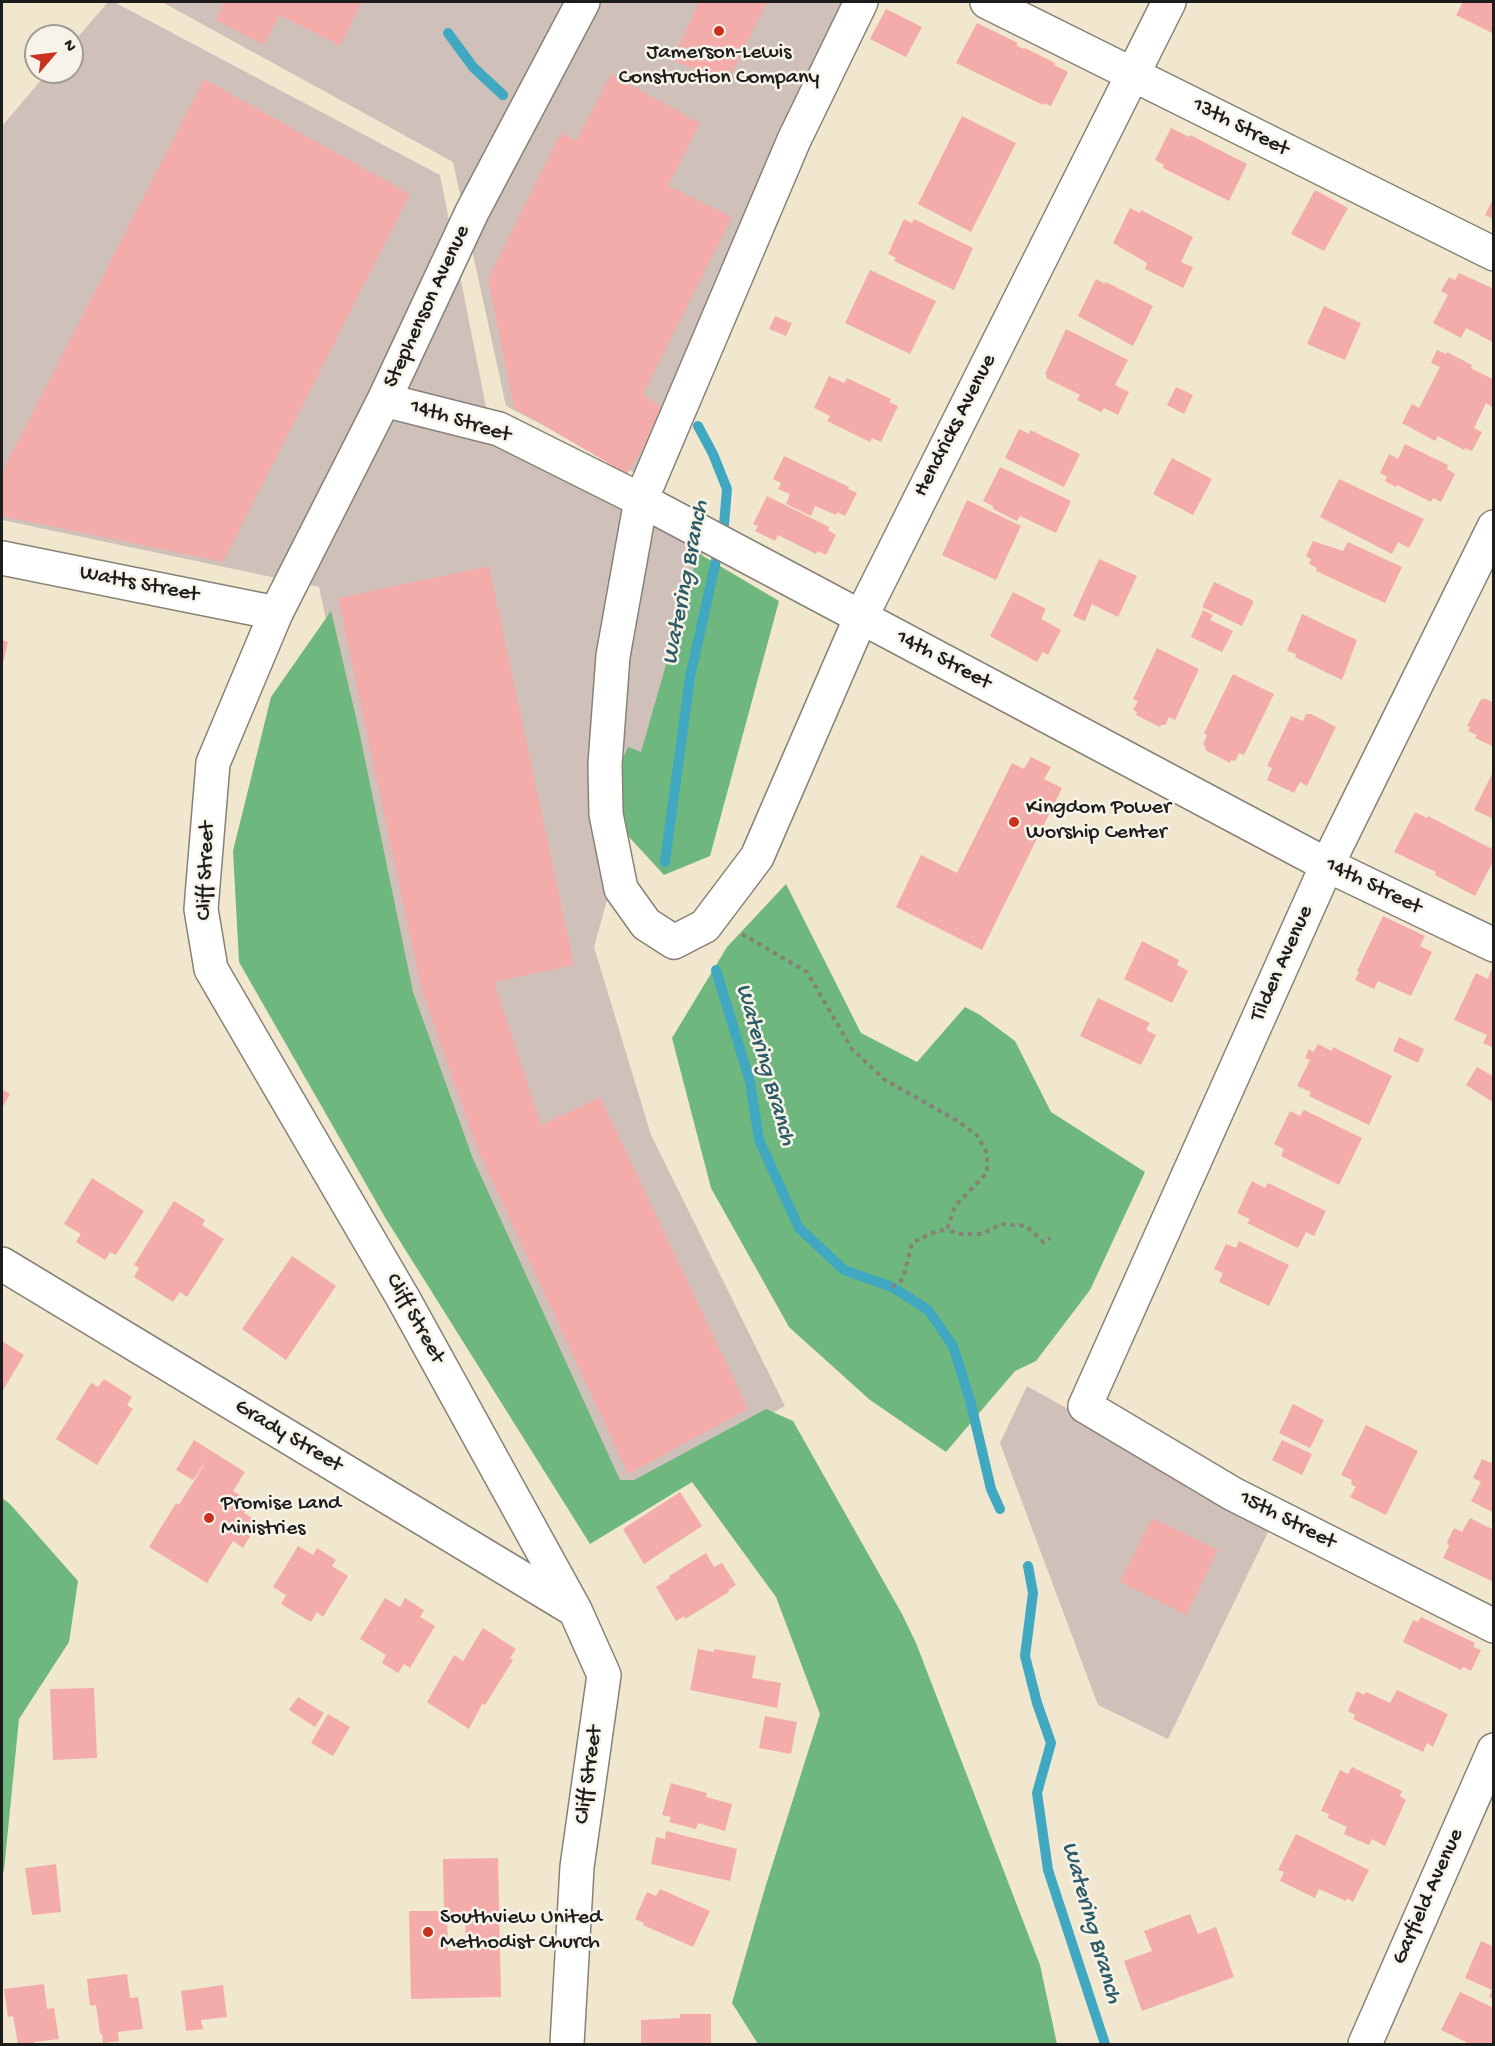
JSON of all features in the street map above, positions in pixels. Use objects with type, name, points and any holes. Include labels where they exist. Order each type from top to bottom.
[{"type":"street","name":"Stephenson Avenue","points":[[276,613],[384,400],[472,212],[582,2]]},
{"type":"street","points":[[641,500],[794,140],[861,2]]},
{"type":"street","name":"13th Street","points":[[987,2],[1494,254]]},
{"type":"street","name":"Hendricks Avenue","points":[[641,500],[614,656],[605,764],[606,814],[621,889],[646,924],[674,942],[705,926],[757,857],[861,617],[1168,2]]},
{"type":"street","name":"14th Street","points":[[384,400],[499,429],[641,500],[1327,865],[1494,945]]},
{"type":"street","name":"Tilden Avenue","points":[[1085,1406],[1327,865],[1494,527]]},
{"type":"street","name":"Watts Street","points":[[2,558],[276,613]]},
{"type":"street","name":"Cliff Street","points":[[276,613],[213,763],[201,909],[211,969],[403,1298],[575,1610],[604,1675],[577,1867],[567,2044]]},
{"type":"street","name":"Grady Street","points":[[2,1264],[575,1610]]},
{"type":"street","name":"15th Street","points":[[1085,1406],[1233,1494],[1494,1626]]},
{"type":"street","name":"Garfield Avenue","points":[[1365,2044],[1494,1750]]},
{"type":"path","points":[[714,915],[755,943],[807,972],[852,1049],[885,1080],[946,1114],[976,1135],[987,1153],[987,1173],[955,1206],[947,1229]]},
{"type":"path","points":[[892,1287],[903,1278],[912,1243],[932,1233],[947,1229],[957,1234],[982,1234],[1001,1224],[1026,1226],[1042,1242],[1051,1238]]},
{"type":"shaded area","points":[[108,2],[114,2],[440,175],[492,437],[705,547],[594,947],[651,1135],[785,1406],[612,1500],[421,1064],[319,587],[2,520],[2,126],[38,84],[84,84],[84,30]]},
{"type":"shaded area","name":"Jamerson-Lewis Construction Company","points":[[162,2],[853,2],[639,475],[506,406],[453,162]]},
{"type":"shaded area","points":[[1027,1386],[1272,1524],[1168,1739],[1098,1705],[1000,1443]]},
{"type":"green space","points":[[698,553],[779,601],[710,856],[664,875],[629,837],[614,777],[628,747],[641,752]]},
{"type":"green space","points":[[331,611],[358,726],[413,992],[473,1159],[620,1480],[634,1480],[766,1409],[793,1421],[902,1614],[916,1643],[1040,1965],[1057,2044],[758,2044],[732,2003],[765,1888],[820,1714],[776,1597],[692,1482],[590,1544],[386,1219],[239,962],[233,851],[271,697]]},
{"type":"green space","points":[[786,884],[861,1033],[917,1062],[965,1007],[980,1015],[1015,1041],[1051,1112],[1145,1172],[1090,1290],[1036,1361],[1015,1371],[946,1452],[870,1400],[789,1327],[711,1188],[672,1038],[727,947]]},
{"type":"green space","points":[[2,1498],[10,1504],[78,1581],[69,1642],[19,1719],[2,1876]]},
{"type":"building","points":[[224,2],[362,2],[340,46],[279,15],[264,45],[215,20]]},
{"type":"building","name":"Jamerson-Lewis Construction Company","points":[[699,2],[767,2],[727,83],[672,60]]},
{"type":"building","points":[[1463,2],[1494,2],[1494,34],[1456,15]]},
{"type":"building","points":[[886,9],[922,27],[906,57],[870,39]]},
{"type":"building","points":[[977,23],[1018,43],[1016,45],[1055,63],[1054,65],[1068,72],[1051,106],[1045,103],[1043,105],[956,63]]},
{"type":"building","points":[[611,74],[700,123],[668,186],[732,217],[643,394],[666,410],[627,474],[514,408],[488,279],[561,132],[576,141]]},
{"type":"building","points":[[204,79],[410,194],[223,562],[2,516],[2,472]]},
{"type":"building","points":[[962,116],[1016,143],[971,232],[918,204]]},
{"type":"building","points":[[1171,128],[1189,137],[1190,135],[1247,164],[1229,201],[1163,168],[1164,165],[1155,160]]},
{"type":"building","points":[[1315,190],[1348,208],[1324,251],[1291,234]]},
{"type":"building","points":[[1494,197],[1494,219],[1485,215]]},
{"type":"building","points":[[1130,208],[1140,213],[1141,210],[1193,237],[1181,262],[1193,267],[1183,288],[1145,269],[1147,263],[1113,243]]},
{"type":"building","points":[[904,219],[912,223],[914,219],[973,248],[954,290],[894,261],[896,258],[888,254]]},
{"type":"building","points":[[870,270],[936,301],[910,354],[845,323]]},
{"type":"building","points":[[1459,273],[1494,289],[1494,343],[1466,328],[1461,338],[1433,323],[1448,295],[1441,291],[1449,277],[1455,280]]},
{"type":"building","points":[[1096,279],[1153,306],[1133,346],[1078,316]]},
{"type":"building","points":[[1324,306],[1361,323],[1345,360],[1307,344]]},
{"type":"building","points":[[775,316],[792,323],[786,336],[769,329]]},
{"type":"building","points":[[1066,329],[1128,360],[1115,385],[1129,392],[1118,415],[1104,408],[1101,412],[1077,400],[1080,395],[1046,378],[1045,374]]},
{"type":"building","points":[[1437,350],[1446,354],[1447,352],[1472,365],[1471,368],[1494,380],[1494,408],[1486,403],[1474,428],[1482,432],[1472,451],[1465,448],[1464,450],[1438,436],[1435,441],[1402,423],[1412,404],[1419,408],[1440,367],[1431,363]]},
{"type":"building","points":[[829,376],[844,383],[847,378],[891,399],[889,402],[898,406],[881,442],[872,438],[870,442],[827,421],[830,416],[814,408]]},
{"type":"building","points":[[1176,387],[1193,395],[1184,414],[1167,405]]},
{"type":"building","points":[[1019,429],[1029,434],[1030,430],[1080,454],[1064,487],[1005,458]]},
{"type":"building","points":[[1405,444],[1448,465],[1447,469],[1455,474],[1441,502],[1433,498],[1431,502],[1397,485],[1396,487],[1385,481],[1387,477],[1380,473],[1389,454],[1398,459]]},
{"type":"building","points":[[784,456],[857,493],[845,516],[837,512],[836,515],[815,506],[811,516],[786,504],[790,494],[778,489],[781,483],[773,479]]},
{"type":"building","points":[[1172,458],[1212,479],[1193,515],[1153,494]]},
{"type":"building","points":[[1000,467],[1071,501],[1056,533],[1020,516],[1017,521],[993,509],[993,506],[983,501]]},
{"type":"building","points":[[1339,479],[1424,519],[1409,548],[1398,542],[1392,554],[1320,517]]},
{"type":"building","points":[[767,496],[829,527],[828,530],[836,535],[826,555],[818,551],[816,554],[778,535],[775,541],[755,531],[758,526],[753,524]]},
{"type":"building","points":[[967,500],[1021,526],[996,580],[942,555]]},
{"type":"building","points":[[1313,541],[1343,551],[1348,542],[1402,567],[1385,603],[1316,571],[1317,568],[1309,564],[1311,559],[1306,556]]},
{"type":"building","points":[[1099,559],[1137,576],[1118,617],[1092,604],[1085,621],[1073,616]]},
{"type":"building","points":[[489,566],[574,965],[494,982],[541,1125],[600,1097],[748,1409],[628,1474],[478,1151],[422,992],[338,598]]},
{"type":"building","points":[[1214,582],[1254,601],[1242,626],[1202,607]]},
{"type":"building","points":[[1013,592],[1046,609],[1041,619],[1061,630],[1048,655],[1043,652],[1037,662],[990,636]]},
{"type":"building","points":[[1203,610],[1213,615],[1210,620],[1233,631],[1222,652],[1191,637]]},
{"type":"building","points":[[1302,614],[1357,640],[1342,680],[1287,651]]},
{"type":"building","points":[[2,640],[8,642],[2,667]]},
{"type":"building","points":[[1157,648],[1199,669],[1175,720],[1169,717],[1165,725],[1160,727],[1136,715],[1137,712],[1133,710],[1138,701],[1133,699]]},
{"type":"building","points":[[1233,674],[1274,694],[1244,755],[1239,753],[1235,761],[1231,760],[1230,763],[1205,750],[1206,747],[1203,745],[1207,735],[1204,733]]},
{"type":"building","points":[[1484,698],[1494,703],[1494,747],[1475,738],[1477,735],[1468,731],[1470,727],[1467,726],[1481,699]]},
{"type":"building","points":[[1306,714],[1311,714],[1336,727],[1307,786],[1300,782],[1294,793],[1267,780],[1272,768],[1267,766],[1291,716],[1303,721]]},
{"type":"building","name":"Kingdom Power Worship Center","points":[[1031,757],[1051,767],[1044,779],[1062,788],[982,950],[896,907],[921,855],[957,873],[1012,763],[1024,769]]},
{"type":"building","points":[[1494,770],[1494,819],[1474,810]]},
{"type":"building","points":[[1415,812],[1427,818],[1428,816],[1494,850],[1494,860],[1475,896],[1435,875],[1436,872],[1394,852]]},
{"type":"building","points":[[1383,916],[1425,936],[1420,946],[1432,952],[1411,996],[1378,981],[1374,989],[1355,980]]},
{"type":"building","points":[[1142,941],[1179,960],[1177,965],[1188,971],[1172,1003],[1124,979]]},
{"type":"building","points":[[1491,970],[1494,971],[1494,1048],[1483,1043],[1487,1035],[1454,1020],[1476,973],[1488,979]]},
{"type":"building","points":[[1098,998],[1150,1023],[1146,1030],[1156,1035],[1141,1065],[1080,1036]]},
{"type":"building","points":[[1399,1037],[1424,1049],[1418,1063],[1393,1051]]},
{"type":"building","points":[[1318,1044],[1332,1051],[1333,1047],[1392,1076],[1369,1125],[1309,1096],[1311,1092],[1297,1086],[1310,1060],[1305,1058],[1309,1049],[1313,1052]]},
{"type":"building","points":[[1477,1067],[1494,1077],[1494,1103],[1466,1085]]},
{"type":"building","points":[[2,1089],[10,1094],[2,1108]]},
{"type":"building","points":[[1304,1110],[1362,1138],[1339,1185],[1281,1156],[1284,1149],[1274,1144],[1290,1111],[1300,1116]]},
{"type":"building","points":[[92,1178],[144,1211],[116,1255],[110,1252],[105,1260],[76,1242],[81,1234],[64,1224]]},
{"type":"building","points":[[1252,1181],[1265,1188],[1268,1183],[1326,1211],[1314,1236],[1306,1232],[1298,1248],[1247,1223],[1250,1219],[1237,1213]]},
{"type":"building","points":[[174,1201],[205,1220],[202,1225],[224,1239],[187,1297],[180,1292],[173,1302],[134,1277],[139,1268],[134,1265]]},
{"type":"building","points":[[1239,1241],[1289,1265],[1269,1306],[1219,1282],[1223,1273],[1214,1269],[1226,1244],[1236,1248]]},
{"type":"building","points":[[292,1256],[336,1286],[286,1360],[242,1329]]},
{"type":"building","points":[[2,1341],[24,1355],[2,1392]]},
{"type":"building","points":[[104,1379],[132,1397],[127,1405],[133,1409],[97,1465],[56,1439],[91,1383],[98,1387]]},
{"type":"building","points":[[1293,1404],[1324,1420],[1310,1448],[1279,1433]]},
{"type":"building","points":[[1366,1425],[1418,1451],[1386,1515],[1350,1497],[1356,1487],[1351,1484],[1352,1480],[1341,1475]]},
{"type":"building","name":"Promise Land Ministries","points":[[194,1440],[245,1472],[233,1491],[251,1502],[244,1513],[259,1522],[243,1548],[233,1541],[207,1583],[149,1547],[176,1503],[179,1505],[209,1457],[193,1480],[176,1470]]},
{"type":"building","points":[[1282,1440],[1312,1454],[1302,1475],[1272,1460]]},
{"type":"building","points":[[1494,1458],[1494,1513],[1471,1501],[1481,1482],[1473,1478],[1482,1459],[1491,1463]]},
{"type":"building","points":[[680,1492],[702,1526],[644,1564],[623,1529]]},
{"type":"building","points":[[1152,1518],[1218,1550],[1186,1615],[1120,1582]]},
{"type":"building","points":[[1470,1518],[1494,1530],[1494,1582],[1443,1558],[1454,1528],[1462,1532]]},
{"type":"building","points":[[298,1546],[313,1555],[317,1548],[336,1560],[332,1566],[348,1576],[323,1617],[317,1612],[311,1622],[281,1604],[286,1595],[273,1587]]},
{"type":"building","points":[[706,1553],[714,1567],[722,1563],[736,1585],[728,1590],[729,1592],[685,1619],[684,1616],[676,1621],[656,1587]]},
{"type":"building","points":[[385,1598],[400,1607],[405,1598],[424,1610],[420,1617],[435,1626],[410,1668],[404,1664],[398,1673],[382,1663],[386,1655],[360,1639]]},
{"type":"building","points":[[1421,1617],[1475,1643],[1473,1647],[1481,1650],[1471,1671],[1463,1667],[1461,1670],[1403,1642],[1413,1620],[1418,1622]]},
{"type":"building","points":[[483,1628],[516,1649],[510,1658],[513,1660],[485,1705],[482,1704],[469,1729],[427,1702],[454,1655],[463,1661]]},
{"type":"building","points":[[698,1649],[714,1652],[714,1649],[756,1656],[752,1678],[781,1683],[777,1708],[690,1690]]},
{"type":"building","points":[[94,1688],[97,1758],[53,1760],[50,1689]]},
{"type":"building","points":[[1397,1690],[1448,1714],[1433,1747],[1427,1743],[1423,1752],[1353,1719],[1355,1715],[1348,1711],[1357,1691],[1364,1695],[1366,1692],[1390,1703]]},
{"type":"building","points":[[298,1697],[324,1713],[315,1727],[289,1710]]},
{"type":"building","points":[[328,1714],[350,1727],[333,1756],[311,1743]]},
{"type":"building","points":[[765,1716],[797,1722],[791,1754],[759,1748]]},
{"type":"building","points":[[1352,1767],[1402,1791],[1400,1796],[1406,1800],[1385,1846],[1372,1839],[1369,1845],[1344,1834],[1347,1827],[1328,1818],[1329,1814],[1321,1811],[1340,1770],[1348,1774]]},
{"type":"building","points":[[671,1783],[707,1793],[706,1797],[732,1804],[725,1831],[698,1823],[696,1829],[669,1822],[671,1817],[662,1815]]},
{"type":"building","points":[[666,1831],[737,1849],[730,1881],[651,1864],[656,1837],[665,1839]]},
{"type":"building","points":[[1296,1834],[1369,1870],[1353,1902],[1319,1889],[1315,1898],[1280,1881],[1284,1872],[1278,1870]]},
{"type":"building","name":"Southview United Methodist Church","points":[[498,1858],[501,1997],[411,1999],[409,1911],[444,1911],[443,1859]],"holes":[[[465,1914],[466,1950],[448,1951],[447,1915]]]},
{"type":"building","points":[[56,1864],[61,1912],[32,1915],[25,1868]]},
{"type":"building","points":[[660,1889],[710,1911],[693,1947],[643,1925],[644,1923],[635,1919],[647,1892],[656,1896]]},
{"type":"building","points":[[1190,1914],[1198,1934],[1216,1927],[1234,1977],[1142,2011],[1124,1961],[1152,1951],[1144,1931]]},
{"type":"building","points":[[1481,1941],[1494,1947],[1494,1999],[1489,1997],[1492,1990],[1465,1978]]},
{"type":"building","points":[[127,1974],[130,1998],[138,1997],[143,2029],[118,2032],[119,2041],[103,2043],[96,2005],[90,2006],[87,1979]]},
{"type":"building","points":[[44,1984],[47,2009],[54,2008],[59,2039],[34,2042],[35,2044],[18,2044],[13,2016],[8,2017],[4,1989]]},
{"type":"building","points":[[223,1985],[227,2017],[201,2020],[203,2029],[186,2031],[181,1991]]},
{"type":"building","points":[[1460,1992],[1494,2008],[1494,2044],[1465,2044],[1466,2042],[1441,2030]]},
{"type":"building","points":[[680,2014],[711,2014],[711,2044],[641,2044],[641,2020],[680,2018]]},
{"type":"waterway","name":"Watering Branch","points":[[448,33],[473,67],[503,95]]},
{"type":"waterway","name":"Watering Branch","points":[[665,862],[690,677],[724,525],[727,489],[713,454],[698,426]]},
{"type":"waterway","name":"Watering Branch","points":[[716,970],[750,1082],[759,1140],[799,1228],[844,1270],[892,1287],[928,1310],[953,1346],[970,1400],[991,1489],[1000,1509]]},
{"type":"waterway","name":"Watering Branch","points":[[1028,1566],[1033,1593],[1025,1656],[1037,1703],[1051,1743],[1037,1793],[1048,1870],[1105,2044]]},
{"type":"place","name":"Jamerson-Lewis Construction Company","points":[[719,31]]},
{"type":"place","name":"Kingdom Power Worship Center","points":[[1014,822]]},
{"type":"place","name":"Promise Land Ministries","points":[[209,1518]]},
{"type":"place","name":"Southview United Methodist Church","points":[[428,1932]]}]
